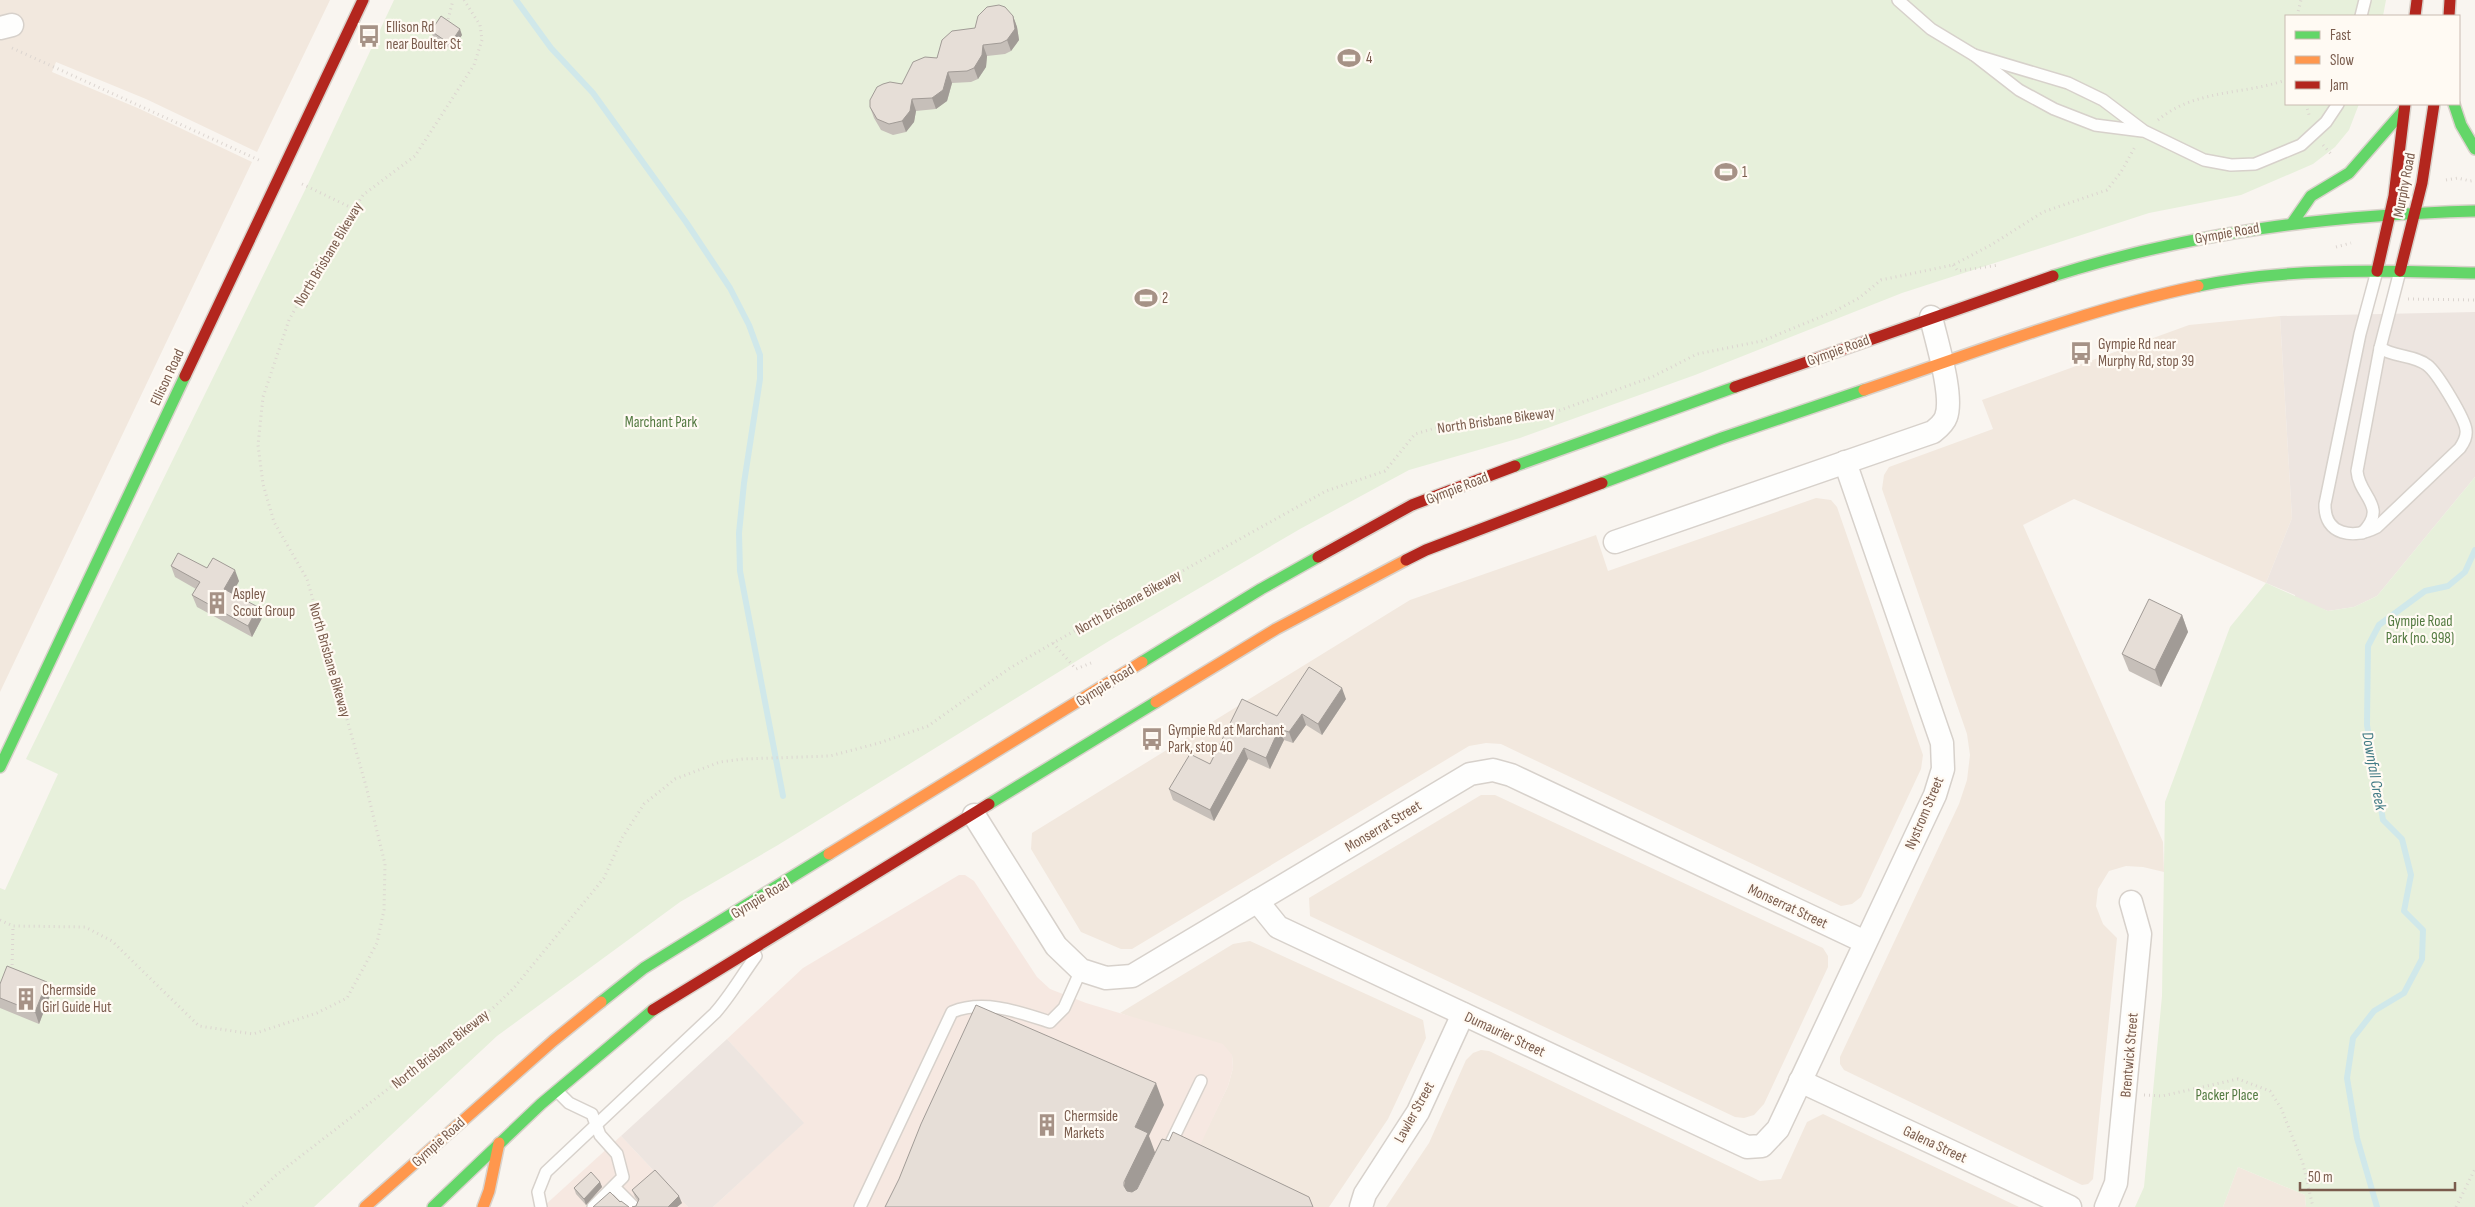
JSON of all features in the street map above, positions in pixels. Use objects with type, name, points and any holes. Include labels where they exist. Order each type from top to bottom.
[{"type":"main road","name":"Ellison Road","points":[[0,767],[362,0]]},
{"type":"main road","points":[[2415,15],[2417,0]]},
{"type":"main road","points":[[2449,15],[2450,0]]},
{"type":"main road","name":"Murphy Road","points":[[2400,271],[2416,213],[2434,105]]},
{"type":"main road","points":[[2454,105],[2461,125],[2475,149]]},
{"type":"main road","points":[[2294,222],[2311,196],[2349,173],[2404,107]]},
{"type":"main road","name":"Murphy Road","points":[[2377,271],[2390,214],[2404,107]]},
{"type":"main road","name":"Gympie Road","points":[[365,1207],[546,1047],[644,968],[1261,589],[1412,505],[1467,483],[1930,317],[2019,287],[2149,250],[2200,237],[2294,222],[2390,214],[2475,211]]},
{"type":"main road","points":[[433,1207],[557,1091],[659,1005],[1276,629],[1426,550],[1722,438],[2112,307],[2204,285],[2301,273],[2400,271],[2475,273]]},
{"type":"main road","points":[[483,1207],[489,1191],[499,1144]]},
{"type":"street","points":[[1615,542],[1933,432],[1946,418],[1948,408],[1943,364],[1930,317]]},
{"type":"street","name":"Nystrom Street","points":[[1762,1146],[1778,1129],[1935,795],[1943,769],[1942,743],[1846,462]]},
{"type":"street","name":"Monserrat Street","points":[[974,814],[1056,946],[1081,970],[1106,978],[1132,976],[1470,774],[1493,770],[1511,775],[1865,942]]},
{"type":"street","name":"Dumaurier Street","points":[[1258,901],[1278,926],[1747,1147],[1762,1146]]},
{"type":"street","name":"Brentwick Street","points":[[2106,1207],[2116,1184],[2140,934],[2131,902]]},
{"type":"street","name":"Lawler Street","points":[[1361,1207],[1365,1194],[1418,1112],[1463,1014]]},
{"type":"street","name":"Galena Street","points":[[1800,1081],[2070,1207]]},
{"type":"lane","points":[[1898,0],[1932,29],[1974,55],[2019,90],[2054,109],[2095,125],[2144,132]]},
{"type":"lane","points":[[2361,15],[2365,0]]},
{"type":"lane","points":[[1974,55],[2068,83],[2103,100],[2144,132],[2204,160],[2231,165],[2256,164],[2301,145],[2326,122],[2337,105]]},
{"type":"lane","points":[[2377,271],[2360,334],[2325,504],[2326,518],[2334,528],[2346,534],[2361,534],[2383,522],[2460,448],[2466,436],[2463,420],[2427,364],[2392,354],[2380,348]]},
{"type":"lane","points":[[2361,534],[2369,524],[2374,509],[2373,503],[2360,484],[2357,471],[2380,348],[2400,271]]},
{"type":"lane","points":[[541,1207],[538,1192],[546,1172],[715,1013],[732,994],[742,974],[770,937]]},
{"type":"lane","points":[[860,1207],[952,1012],[964,1007],[984,1006],[1022,1013],[1050,1022],[1064,1008],[1081,970]]},
{"type":"lane","points":[[1164,1157],[1201,1081]]},
{"type":"lane","points":[[557,1091],[569,1102],[592,1114],[600,1135],[617,1154],[623,1177],[593,1207]]},
{"type":"lane","points":[[614,1187],[634,1207]]},
{"type":"path","points":[[447,24],[454,0]]},
{"type":"path","name":"North Brisbane Bikeway","points":[[0,920],[13,926],[85,927],[112,941],[199,1026],[252,1034],[317,1014],[347,998],[377,943],[384,910],[385,864],[366,786],[307,579],[274,522],[263,484],[258,445],[263,396],[288,320],[363,195],[415,156],[474,65],[482,40],[480,25],[464,0]]},
{"type":"path","points":[[2297,15],[2301,0]]},
{"type":"path","points":[[7,33],[354,209]]},
{"type":"path","name":"North Brisbane Bikeway","points":[[243,1207],[275,1176],[493,1008],[513,988],[604,878],[622,838],[644,804],[675,779],[720,762],[794,756],[830,756],[879,743],[928,726],[1010,668],[1053,643],[1326,491],[1385,471],[1415,434],[1446,425],[1555,412],[1652,377],[1697,354],[1762,341],[1835,311],[1859,298],[1881,280],[1953,264],[1991,245],[2043,212],[2106,190],[2121,172],[2144,132],[2168,111],[2202,96],[2285,80]]},
{"type":"path","points":[[2314,134],[2338,162]]},
{"type":"path","points":[[2438,181],[2458,178],[2470,181],[2475,180]]},
{"type":"path","points":[[2335,255],[2336,247],[2359,240]]},
{"type":"path","points":[[1953,264],[1958,271],[1999,265]]},
{"type":"path","points":[[2412,299],[2475,300]]},
{"type":"path","points":[[1053,643],[1076,670],[1095,662]]},
{"type":"path","points":[[11,977],[13,926]]},
{"type":"path","points":[[2126,1093],[2162,1096],[2238,1079],[2270,1091],[2281,1108],[2303,1164],[2313,1207]]},
{"type":"path","points":[[2456,1207],[2475,1169]]},
{"type":"shaded area","points":[[0,0],[330,0],[257,152],[146,99],[56,62],[52,72],[140,109],[252,162],[0,692]]},
{"type":"shaded area","points":[[2475,312],[2475,477],[2377,596],[2354,607],[2328,611],[2295,599],[2295,595],[2266,583],[2292,518],[2280,316]]},
{"type":"shaded area","points":[[2280,316],[2292,518],[2266,583],[2074,499],[2023,525],[2163,842],[2164,872],[2143,867],[2126,866],[2109,871],[2098,889],[2096,906],[2103,924],[2117,938],[2093,1179],[2088,1184],[2082,1185],[1844,1070],[1840,1064],[1840,1057],[1959,804],[1967,780],[1970,755],[1967,734],[1882,489],[1884,475],[1889,467],[1993,429],[1982,400],[2189,325]]},
{"type":"shaded area","points":[[1816,498],[1831,500],[1837,507],[1923,755],[1921,769],[1861,897],[1852,904],[1841,906],[1501,744],[1486,743],[1469,746],[1132,949],[1121,949],[1081,932],[1031,849],[1032,833],[1410,600],[1596,535],[1608,571]]},
{"type":"shaded area","points":[[1481,795],[1495,795],[1823,948],[1828,956],[1828,967],[1764,1104],[1754,1115],[1744,1118],[1735,1117],[1310,916],[1309,898]]},
{"type":"shaded area","name":"Chermside Markets","points":[[959,875],[965,875],[974,881],[1037,977],[1050,989],[1086,1003],[1223,1044],[1232,1055],[1233,1068],[1228,1086],[1195,1156],[1303,1207],[713,1207],[803,1123],[727,1039],[803,968]]},
{"type":"shaded area","points":[[1250,941],[1423,1020],[1426,1038],[1388,1119],[1329,1207],[1303,1207],[1194,1156],[1228,1086],[1233,1068],[1232,1055],[1120,1013],[1233,944]]},
{"type":"shaded area","points":[[727,1039],[804,1123],[713,1207],[688,1207],[621,1136]]},
{"type":"shaded area","points":[[1481,1050],[1489,1051],[1760,1181],[1781,1179],[1807,1122],[1823,1114],[2019,1207],[1386,1207],[1429,1143],[1466,1060],[1473,1053]]},
{"type":"shaded area","points":[[621,1136],[688,1207],[543,1207]]},
{"type":"shaded area","points":[[2238,1167],[2305,1195],[2306,1207],[2223,1207]]},
{"type":"green space","name":"Marchant Park","points":[[394,0],[2386,0],[2383,15],[2285,15],[2285,105],[2359,105],[2349,130],[2335,147],[2313,164],[2241,195],[2149,213],[1902,293],[1695,375],[1520,438],[1409,470],[1300,529],[1109,641],[778,845],[680,902],[497,1036],[314,1207],[0,1207],[0,888],[5,890],[58,774],[26,759],[308,184]]},
{"type":"green space","points":[[2475,477],[2475,1207],[2306,1207],[2305,1195],[2238,1167],[2223,1207],[2135,1207],[2144,1187],[2162,996],[2165,802],[2230,627],[2266,583],[2328,611],[2354,607],[2377,596]]},
{"type":"building","points":[[999,5],[1005,7],[1013,16],[1015,29],[1007,40],[1001,43],[983,45],[982,55],[974,68],[967,71],[948,72],[943,90],[932,98],[912,99],[910,111],[902,121],[889,124],[877,119],[870,107],[870,100],[877,87],[890,82],[902,84],[913,62],[925,57],[937,58],[942,40],[952,31],[975,28],[978,16],[987,7]]},
{"type":"building","points":[[441,16],[460,29],[450,44],[431,31]]},
{"type":"building","points":[[178,553],[207,568],[213,558],[235,570],[224,589],[258,607],[248,626],[192,595],[200,582],[171,566]]},
{"type":"building","points":[[2149,599],[2182,615],[2155,670],[2122,654]]},
{"type":"building","points":[[1309,667],[1342,688],[1318,724],[1302,714],[1289,732],[1279,729],[1266,758],[1244,748],[1210,810],[1169,789],[1190,754],[1210,764],[1242,699],[1277,716]]},
{"type":"building","points":[[7,966],[47,982],[35,1012],[0,998],[0,984]]},
{"type":"building","name":"Chermside Markets","points":[[976,1005],[1156,1083],[1135,1127],[1148,1133],[1124,1182],[1127,1191],[1132,1192],[1137,1189],[1162,1139],[1169,1141],[1173,1132],[1309,1197],[1313,1207],[885,1207]]},
{"type":"building","points":[[655,1170],[679,1196],[668,1207],[632,1207],[636,1206],[639,1199],[632,1190]]},
{"type":"building","points":[[591,1172],[600,1182],[584,1199],[574,1188]]},
{"type":"building","points":[[610,1192],[620,1202],[629,1207],[593,1207]]},
{"type":"waterway","points":[[516,0],[551,48],[593,93],[686,222],[730,288],[749,325],[760,355],[760,379],[744,483],[739,533],[740,571],[783,796]]},
{"type":"waterway","name":"Downfall Creek","points":[[2377,1207],[2357,1138],[2347,1078],[2353,1038],[2374,1011],[2404,993],[2422,959],[2423,930],[2404,911],[2411,875],[2402,839],[2383,820],[2367,725],[2368,646],[2379,625],[2425,591],[2448,586],[2465,572],[2475,550]]},
{"type":"traffic: fast","points":[[2454,105],[2461,125],[2475,149]]},
{"type":"traffic: fast","points":[[2293,222],[2311,196],[2349,173],[2404,110]]},
{"type":"traffic: fast","points":[[2053,276],[2157,248],[2262,228],[2367,217],[2475,211]]},
{"type":"traffic: fast","points":[[2198,286],[2232,280],[2301,273],[2371,271],[2475,273]]},
{"type":"traffic: fast","points":[[0,767],[185,376]]},
{"type":"traffic: fast","points":[[1515,466],[1735,387]]},
{"type":"traffic: fast","points":[[1602,483],[1722,438],[1864,390]]},
{"type":"traffic: fast","points":[[1142,662],[1261,589],[1318,557]]},
{"type":"traffic: fast","points":[[989,804],[1156,702]]},
{"type":"traffic: fast","points":[[601,1002],[644,968],[829,854]]},
{"type":"traffic: fast","points":[[433,1207],[541,1104],[653,1010]]},
{"type":"traffic: slow","points":[[1864,390],[2071,320],[2113,307],[2198,286]]},
{"type":"traffic: slow","points":[[1156,702],[1276,629],[1406,560]]},
{"type":"traffic: slow","points":[[829,854],[1142,662]]},
{"type":"traffic: slow","points":[[365,1207],[553,1041],[601,1002]]},
{"type":"traffic: slow","points":[[483,1207],[489,1191],[499,1143]]},
{"type":"traffic: jam","points":[[185,376],[363,0]]},
{"type":"traffic: jam","points":[[2415,15],[2417,0]]},
{"type":"traffic: jam","points":[[2449,15],[2450,0]]},
{"type":"traffic: jam","points":[[2377,271],[2394,196],[2405,105]]},
{"type":"traffic: jam","points":[[2400,271],[2422,183],[2434,105]]},
{"type":"traffic: jam","points":[[1735,387],[2053,276]]},
{"type":"traffic: jam","points":[[1318,557],[1412,505],[1515,466]]},
{"type":"traffic: jam","points":[[1406,560],[1426,550],[1602,483]]},
{"type":"traffic: jam","points":[[653,1010],[989,804]]},
{"type":"place","name":"Ellison Rd near Boulter St","points":[[369,36]]},
{"type":"place","name":"4","points":[[1349,58]]},
{"type":"place","name":"1","points":[[1726,172]]},
{"type":"place","name":"2","points":[[1146,298]]},
{"type":"place","name":"Gympie Rd near Murphy Rd, stop 39","points":[[2081,353]]},
{"type":"place","name":"Aspley Scout Group","points":[[217,603]]},
{"type":"place","name":"Gympie Rd at Marchant Park, stop 40","points":[[1152,739]]},
{"type":"place","name":"Chermside Girl Guide Hut","points":[[26,999]]},
{"type":"place","name":"Chermside Markets","points":[[1047,1125]]},
{"type":"park label","name":"Gympie Road Park (no. 998)","points":[[2420,630]]},
{"type":"park label","name":"Packer Place","points":[[2227,1095]]}]
